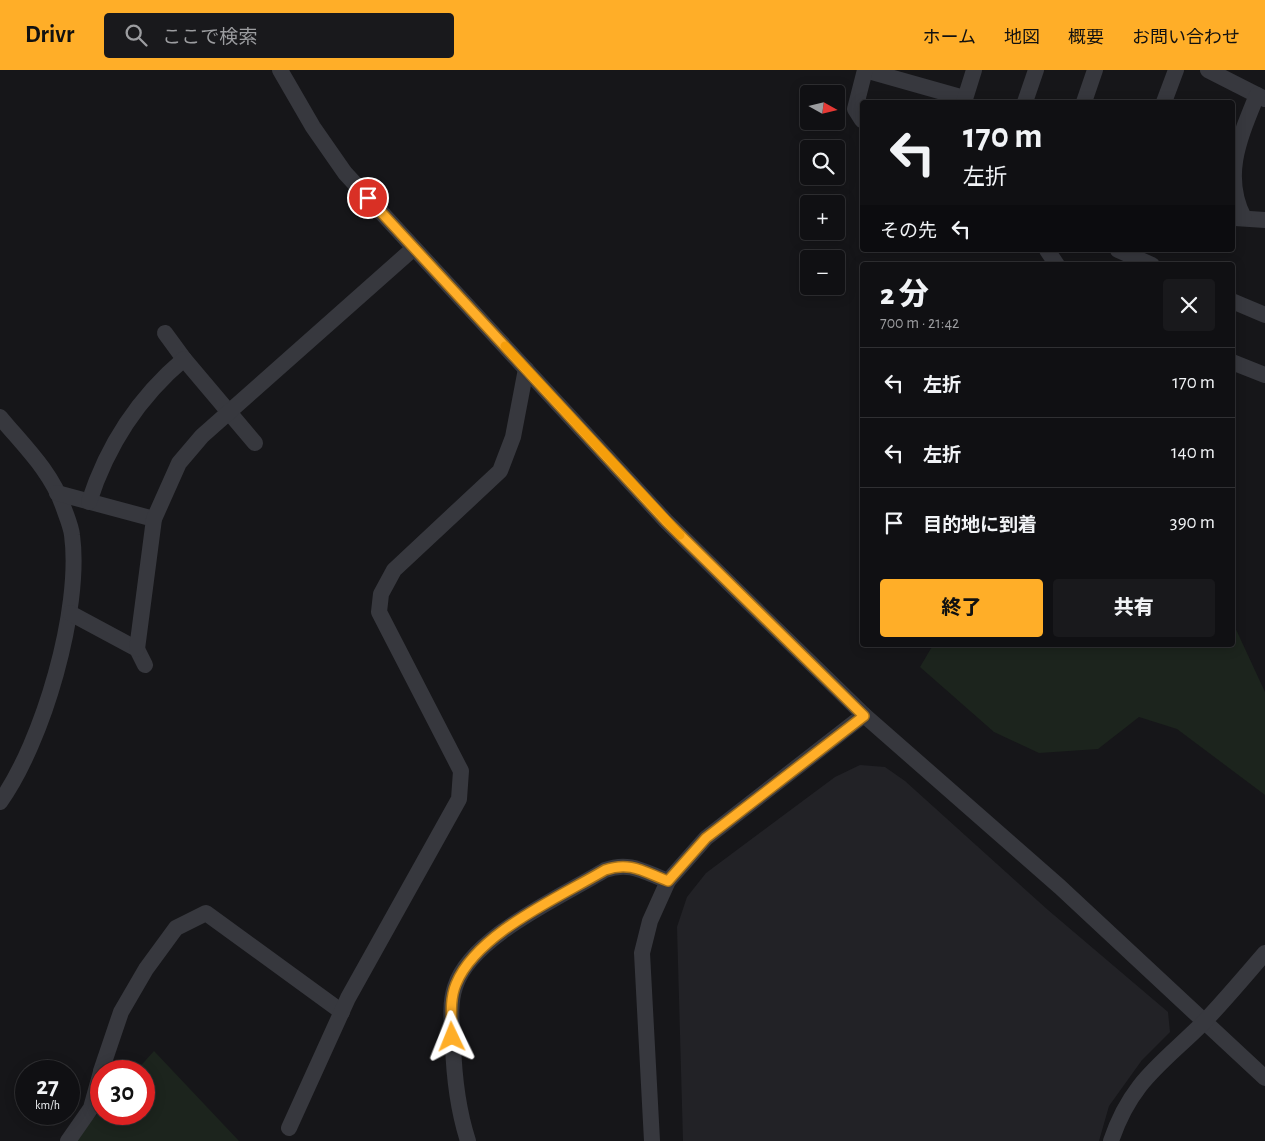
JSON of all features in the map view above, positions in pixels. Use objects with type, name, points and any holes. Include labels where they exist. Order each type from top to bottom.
[{"type":"street","points":[[280,70],[312,127],[345,173],[666,521],[864,716],[1060,887],[1265,1078]]},
{"type":"street","points":[[860,117],[855,109],[865,70],[964,100],[974,70]]},
{"type":"street","points":[[1026,100],[1036,70]]},
{"type":"street","points":[[1085,100],[1095,70]]},
{"type":"street","points":[[1165,100],[1176,70]]},
{"type":"street","points":[[1208,70],[1261,97],[1236,152],[1235,159]]},
{"type":"street","points":[[1235,201],[1238,218],[1265,220]]},
{"type":"street","points":[[145,665],[137,649],[154,519],[179,463],[202,436],[228,412],[414,248]]},
{"type":"street","points":[[1123,252],[1145,262]]},
{"type":"street","points":[[1235,302],[1265,314]]},
{"type":"street","points":[[165,333],[184,359],[255,443]]},
{"type":"street","points":[[89,502],[108,452],[122,429],[145,399],[184,359]]},
{"type":"street","points":[[1235,363],[1265,375]]},
{"type":"street","points":[[289,1128],[342,1012],[460,799],[461,771],[379,612],[381,594],[394,570],[500,471],[513,437],[526,369]]},
{"type":"street","points":[[0,417],[49,476],[58,493],[72,534],[73,564],[70,613],[49,701],[10,787],[0,802]]},
{"type":"street","points":[[58,493],[154,519]]},
{"type":"street","points":[[70,613],[137,649]]},
{"type":"street","points":[[652,1141],[642,953],[650,921],[668,881],[706,838],[864,716]]},
{"type":"street","points":[[468,1141],[458,1098],[451,1005],[455,986],[465,965],[482,946],[509,927],[605,870],[617,866],[631,866],[668,881]]},
{"type":"street","points":[[105,1060],[121,1012],[146,969],[176,928],[206,913],[342,1012]]},
{"type":"street","points":[[1112,1141],[1121,1115],[1150,1071],[1204,1022],[1265,953]]},
{"type":"street","points":[[68,1141],[90,1109]]},
{"type":"shaded area","points":[[1235,627],[1265,692],[1265,795],[1177,729],[1139,717],[1098,749],[1039,753],[994,732],[920,667],[932,647],[1235,647]]},
{"type":"shaded area","points":[[860,765],[885,767],[905,781],[1048,910],[1168,1012],[1170,1032],[1142,1060],[1109,1106],[1099,1141],[683,1141],[677,927],[687,897],[706,873],[835,777]]},
{"type":"shaded area","points":[[154,1051],[239,1141],[73,1141],[90,1122],[90,1125],[155,1125],[155,1060],[146,1060]]},
{"type":"slow traffic","points":[[505,346],[680,535]]},
{"type":"route","points":[[368,198],[666,521],[864,716],[706,838],[668,881],[631,866],[617,866],[605,870],[516,923],[482,946],[465,965],[455,986],[451,1005],[452,1037]]}]
